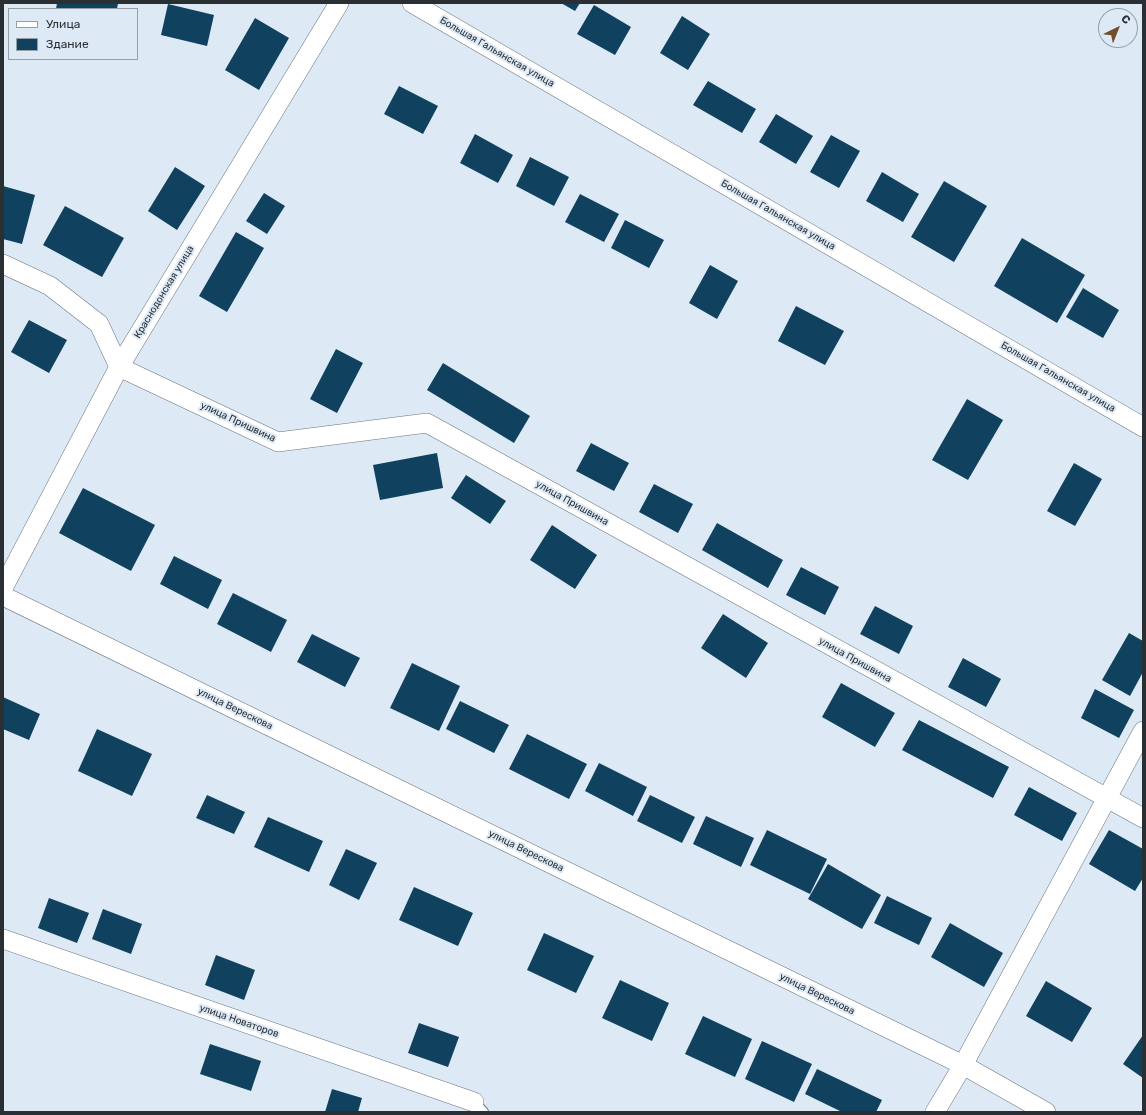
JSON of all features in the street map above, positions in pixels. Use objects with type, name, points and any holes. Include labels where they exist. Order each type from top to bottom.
[{"type":"street","name":"Краснодонская улица","points":[[3,588],[119,367],[339,3]]},
{"type":"street","name":"Большая Гальянская улица","points":[[412,3],[1143,427]]},
{"type":"street","points":[[3,264],[50,286],[100,324],[119,367]]},
{"type":"street","name":"улица Пришвина","points":[[119,367],[278,442],[427,423],[1143,818]]},
{"type":"street","name":"улица Верескова","points":[[3,596],[963,1065],[1046,1112]]},
{"type":"street","points":[[935,1112],[963,1065],[1143,731]]},
{"type":"street","name":"улица Новаторов","points":[[3,939],[479,1107]]},
{"type":"building","points":[[57,3],[118,3],[117,8],[56,8]]},
{"type":"building","points":[[561,3],[580,3],[575,11]]},
{"type":"building","points":[[168,4],[214,15],[207,46],[161,35]]},
{"type":"building","points":[[594,5],[631,27],[615,55],[577,34]]},
{"type":"building","points":[[682,16],[710,34],[688,70],[660,53]]},
{"type":"building","points":[[255,18],[289,38],[259,90],[225,70]]},
{"type":"building","points":[[708,81],[756,109],[742,133],[693,105]]},
{"type":"building","points":[[399,86],[438,106],[423,134],[384,114]]},
{"type":"building","points":[[776,114],[813,136],[796,164],[759,142]]},
{"type":"building","points":[[475,134],[513,155],[498,183],[460,163]]},
{"type":"building","points":[[831,135],[860,151],[839,188],[810,172]]},
{"type":"building","points":[[530,157],[569,177],[554,206],[516,186]]},
{"type":"building","points":[[175,167],[205,186],[177,230],[148,211]]},
{"type":"building","points":[[882,172],[919,194],[903,222],[866,201]]},
{"type":"building","points":[[944,181],[987,206],[954,262],[911,237]]},
{"type":"building","points":[[3,186],[35,195],[22,244],[3,239]]},
{"type":"building","points":[[264,193],[285,206],[267,234],[246,221]]},
{"type":"building","points":[[580,194],[619,214],[604,242],[565,222]]},
{"type":"building","points":[[65,206],[124,238],[102,277],[43,245]]},
{"type":"building","points":[[625,220],[664,240],[649,268],[611,248]]},
{"type":"building","points":[[236,232],[264,248],[227,312],[199,296]]},
{"type":"building","points":[[1022,238],[1085,275],[1057,323],[994,286]]},
{"type":"building","points":[[710,265],[738,281],[717,319],[689,303]]},
{"type":"building","points":[[1083,288],[1119,310],[1103,338],[1066,317]]},
{"type":"building","points":[[796,306],[844,331],[825,365],[778,341]]},
{"type":"building","points":[[29,320],[67,340],[49,373],[11,352]]},
{"type":"building","points":[[336,349],[363,363],[337,413],[310,399]]},
{"type":"building","points":[[443,363],[530,416],[514,443],[427,390]]},
{"type":"building","points":[[967,399],[1003,420],[968,480],[932,460]]},
{"type":"building","points":[[591,443],[629,463],[614,491],[576,471]]},
{"type":"building","points":[[437,453],[443,488],[380,500],[373,465]]},
{"type":"building","points":[[1074,463],[1102,479],[1075,526],[1047,511]]},
{"type":"building","points":[[466,475],[506,501],[490,524],[451,498]]},
{"type":"building","points":[[654,484],[693,504],[678,533],[639,512]]},
{"type":"building","points":[[83,488],[155,525],[131,571],[59,533]]},
{"type":"building","points":[[717,523],[783,560],[768,588],[702,550]]},
{"type":"building","points":[[552,525],[597,555],[575,589],[530,560]]},
{"type":"building","points":[[174,556],[222,580],[208,609],[160,584]]},
{"type":"building","points":[[801,567],[839,587],[825,615],[786,595]]},
{"type":"building","points":[[233,593],[287,620],[271,652],[217,624]]},
{"type":"building","points":[[875,606],[913,626],[899,654],[860,634]]},
{"type":"building","points":[[723,614],[768,643],[746,678],[701,648]]},
{"type":"building","points":[[1129,633],[1143,641],[1143,672],[1130,696],[1102,680]]},
{"type":"building","points":[[312,634],[360,658],[345,687],[297,662]]},
{"type":"building","points":[[963,658],[1001,679],[986,707],[948,687]]},
{"type":"building","points":[[412,663],[460,686],[439,731],[390,708]]},
{"type":"building","points":[[841,683],[895,713],[875,747],[822,717]]},
{"type":"building","points":[[1095,689],[1134,710],[1119,738],[1081,718]]},
{"type":"building","points":[[3,697],[40,714],[29,740],[3,729]]},
{"type":"building","points":[[460,701],[509,725],[494,753],[446,729]]},
{"type":"building","points":[[919,720],[1009,767],[993,798],[902,750]]},
{"type":"building","points":[[97,729],[152,754],[132,796],[78,771]]},
{"type":"building","points":[[527,734],[587,764],[569,799],[509,769]]},
{"type":"building","points":[[599,763],[647,787],[633,816],[585,791]]},
{"type":"building","points":[[1029,787],[1077,813],[1062,841],[1014,815]]},
{"type":"building","points":[[207,795],[245,812],[234,834],[196,818]]},
{"type":"building","points":[[650,795],[695,817],[682,843],[637,821]]},
{"type":"building","points":[[706,816],[754,838],[741,867],[693,844]]},
{"type":"building","points":[[268,817],[323,841],[309,872],[254,847]]},
{"type":"building","points":[[767,830],[827,859],[810,894],[750,865]]},
{"type":"building","points":[[1109,830],[1143,849],[1143,878],[1135,891],[1089,864]]},
{"type":"building","points":[[346,849],[377,863],[359,900],[329,885]]},
{"type":"building","points":[[828,864],[881,895],[862,929],[808,899]]},
{"type":"building","points":[[414,887],[473,913],[458,946],[399,920]]},
{"type":"building","points":[[887,896],[932,918],[919,945],[874,923]]},
{"type":"building","points":[[49,898],[89,913],[77,943],[38,928]]},
{"type":"building","points":[[103,909],[142,924],[131,954],[92,939]]},
{"type":"building","points":[[950,923],[1003,953],[984,987],[931,957]]},
{"type":"building","points":[[544,933],[594,956],[576,993],[527,970]]},
{"type":"building","points":[[216,955],[255,970],[244,1000],[205,985]]},
{"type":"building","points":[[620,980],[669,1003],[652,1041],[602,1018]]},
{"type":"building","points":[[1046,981],[1092,1008],[1072,1042],[1026,1016]]},
{"type":"building","points":[[703,1016],[752,1039],[735,1077],[685,1054]]},
{"type":"building","points":[[419,1023],[459,1037],[448,1067],[408,1053]]},
{"type":"building","points":[[1143,1035],[1143,1078],[1123,1064]]},
{"type":"building","points":[[762,1041],[812,1064],[794,1102],[745,1079]]},
{"type":"building","points":[[210,1044],[261,1061],[251,1091],[200,1074]]},
{"type":"building","points":[[817,1069],[882,1100],[876,1112],[842,1112],[805,1094]]},
{"type":"building","points":[[332,1089],[362,1098],[358,1112],[325,1112]]}]
